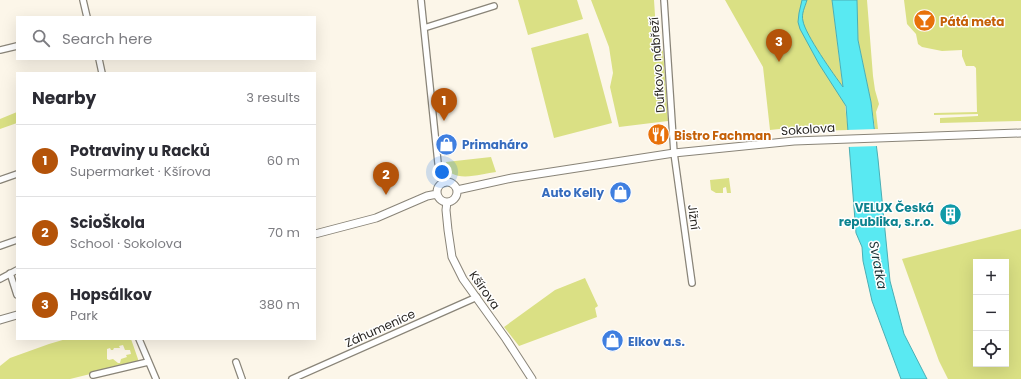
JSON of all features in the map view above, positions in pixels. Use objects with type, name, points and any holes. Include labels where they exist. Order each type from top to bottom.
[{"type":"street","points":[[83,0],[87,16]]},
{"type":"street","points":[[421,0],[438,164],[444,183]]},
{"type":"street","name":"Dufkovo nábřeží","points":[[664,0],[674,153]]},
{"type":"street","points":[[424,28],[494,6]]},
{"type":"street","points":[[0,50],[16,46]]},
{"type":"street","points":[[99,60],[102,72]]},
{"type":"street","name":"Sokolova","points":[[457,190],[512,178],[674,153],[836,138],[1021,133]]},
{"type":"street","name":"Jižní","points":[[674,153],[692,283]]},
{"type":"street","points":[[0,180],[16,174]]},
{"type":"street","points":[[444,183],[452,184],[457,190],[456,198],[450,202],[439,199],[437,194],[439,186],[444,183]]},
{"type":"street","points":[[316,234],[376,218],[427,196],[437,194]]},
{"type":"street","name":"Kšírova","points":[[447,202],[446,210],[452,257],[463,279],[532,379]]},
{"type":"street","points":[[0,246],[16,240]]},
{"type":"street","points":[[0,279],[16,270]]},
{"type":"street","points":[[10,273],[16,292]]},
{"type":"street","name":"Záhumenice","points":[[292,379],[477,298]]},
{"type":"street","points":[[0,320],[16,315]]},
{"type":"street","points":[[139,340],[156,379]]},
{"type":"street","points":[[93,375],[148,362]]},
{"type":"street","points":[[236,362],[242,379]]},
{"type":"green space","points":[[518,0],[577,0],[583,19],[528,35]]},
{"type":"green space","points":[[591,0],[654,0],[657,46],[663,51],[668,121],[619,127],[610,87],[613,73],[609,47]]},
{"type":"green space","points":[[725,0],[832,0],[848,130],[817,131],[816,125],[770,130],[763,67]]},
{"type":"green space","points":[[857,0],[867,0],[873,76],[879,104],[876,112],[878,129],[875,129],[858,40]]},
{"type":"green space","points":[[904,0],[1021,0],[1021,121],[940,123],[940,118],[978,116],[978,114],[934,115],[934,113],[977,112],[976,68],[974,66],[966,66],[962,56],[962,50],[942,51],[922,47],[918,44],[916,34],[907,24]]},
{"type":"green space","points":[[588,33],[612,123],[554,138],[531,48]]},
{"type":"green space","points":[[16,112],[16,123],[0,129],[0,119]]},
{"type":"green space","points":[[491,157],[496,172],[474,176],[458,176],[452,174],[448,169],[446,162]]},
{"type":"green space","points":[[729,178],[731,193],[727,193],[726,187],[723,188],[723,193],[716,193],[711,190],[710,180]]},
{"type":"green space","points":[[1021,229],[1021,379],[948,379],[939,361],[902,259]]},
{"type":"green space","points":[[585,278],[598,306],[595,308],[597,317],[519,346],[504,327],[555,290]]},
{"type":"green space","points":[[63,340],[131,340],[139,362],[70,379],[0,379],[0,366],[10,358]],"holes":[[[123,345],[125,350],[130,350],[131,354],[126,355],[127,357],[121,359],[120,363],[113,359],[107,359],[107,349],[110,348],[113,350],[114,348],[120,348],[119,346]]]},
{"type":"water","name":"Svratka","points":[[802,0],[807,0],[802,16],[805,27],[820,54],[843,87],[832,0],[857,0],[858,40],[871,102],[890,281],[904,334],[927,379],[901,379],[872,301],[863,261],[862,247],[856,233],[846,106],[819,64],[800,29],[798,22]]},
{"type":"pier","points":[[877,129],[878,146],[847,147],[846,130]]},
{"type":"place","name":"Pátá meta","points":[[925,21]]},
{"type":"place","name":"Hopsálkov","points":[[779,62]]},
{"type":"place","name":"Potraviny u Racků","points":[[444,121]]},
{"type":"place","name":"Bistro Fachman","points":[[659,135]]},
{"type":"place","name":"Primaháro","points":[[446,144]]},
{"type":"place","name":"Auto Kelly","points":[[620,192]]},
{"type":"place","name":"ScioŠkola","points":[[386,195]]},
{"type":"place","name":"VELUX Česká republika, s.r.o.","points":[[950,214]]},
{"type":"place","name":"Elkov a.s.","points":[[612,341]]}]
